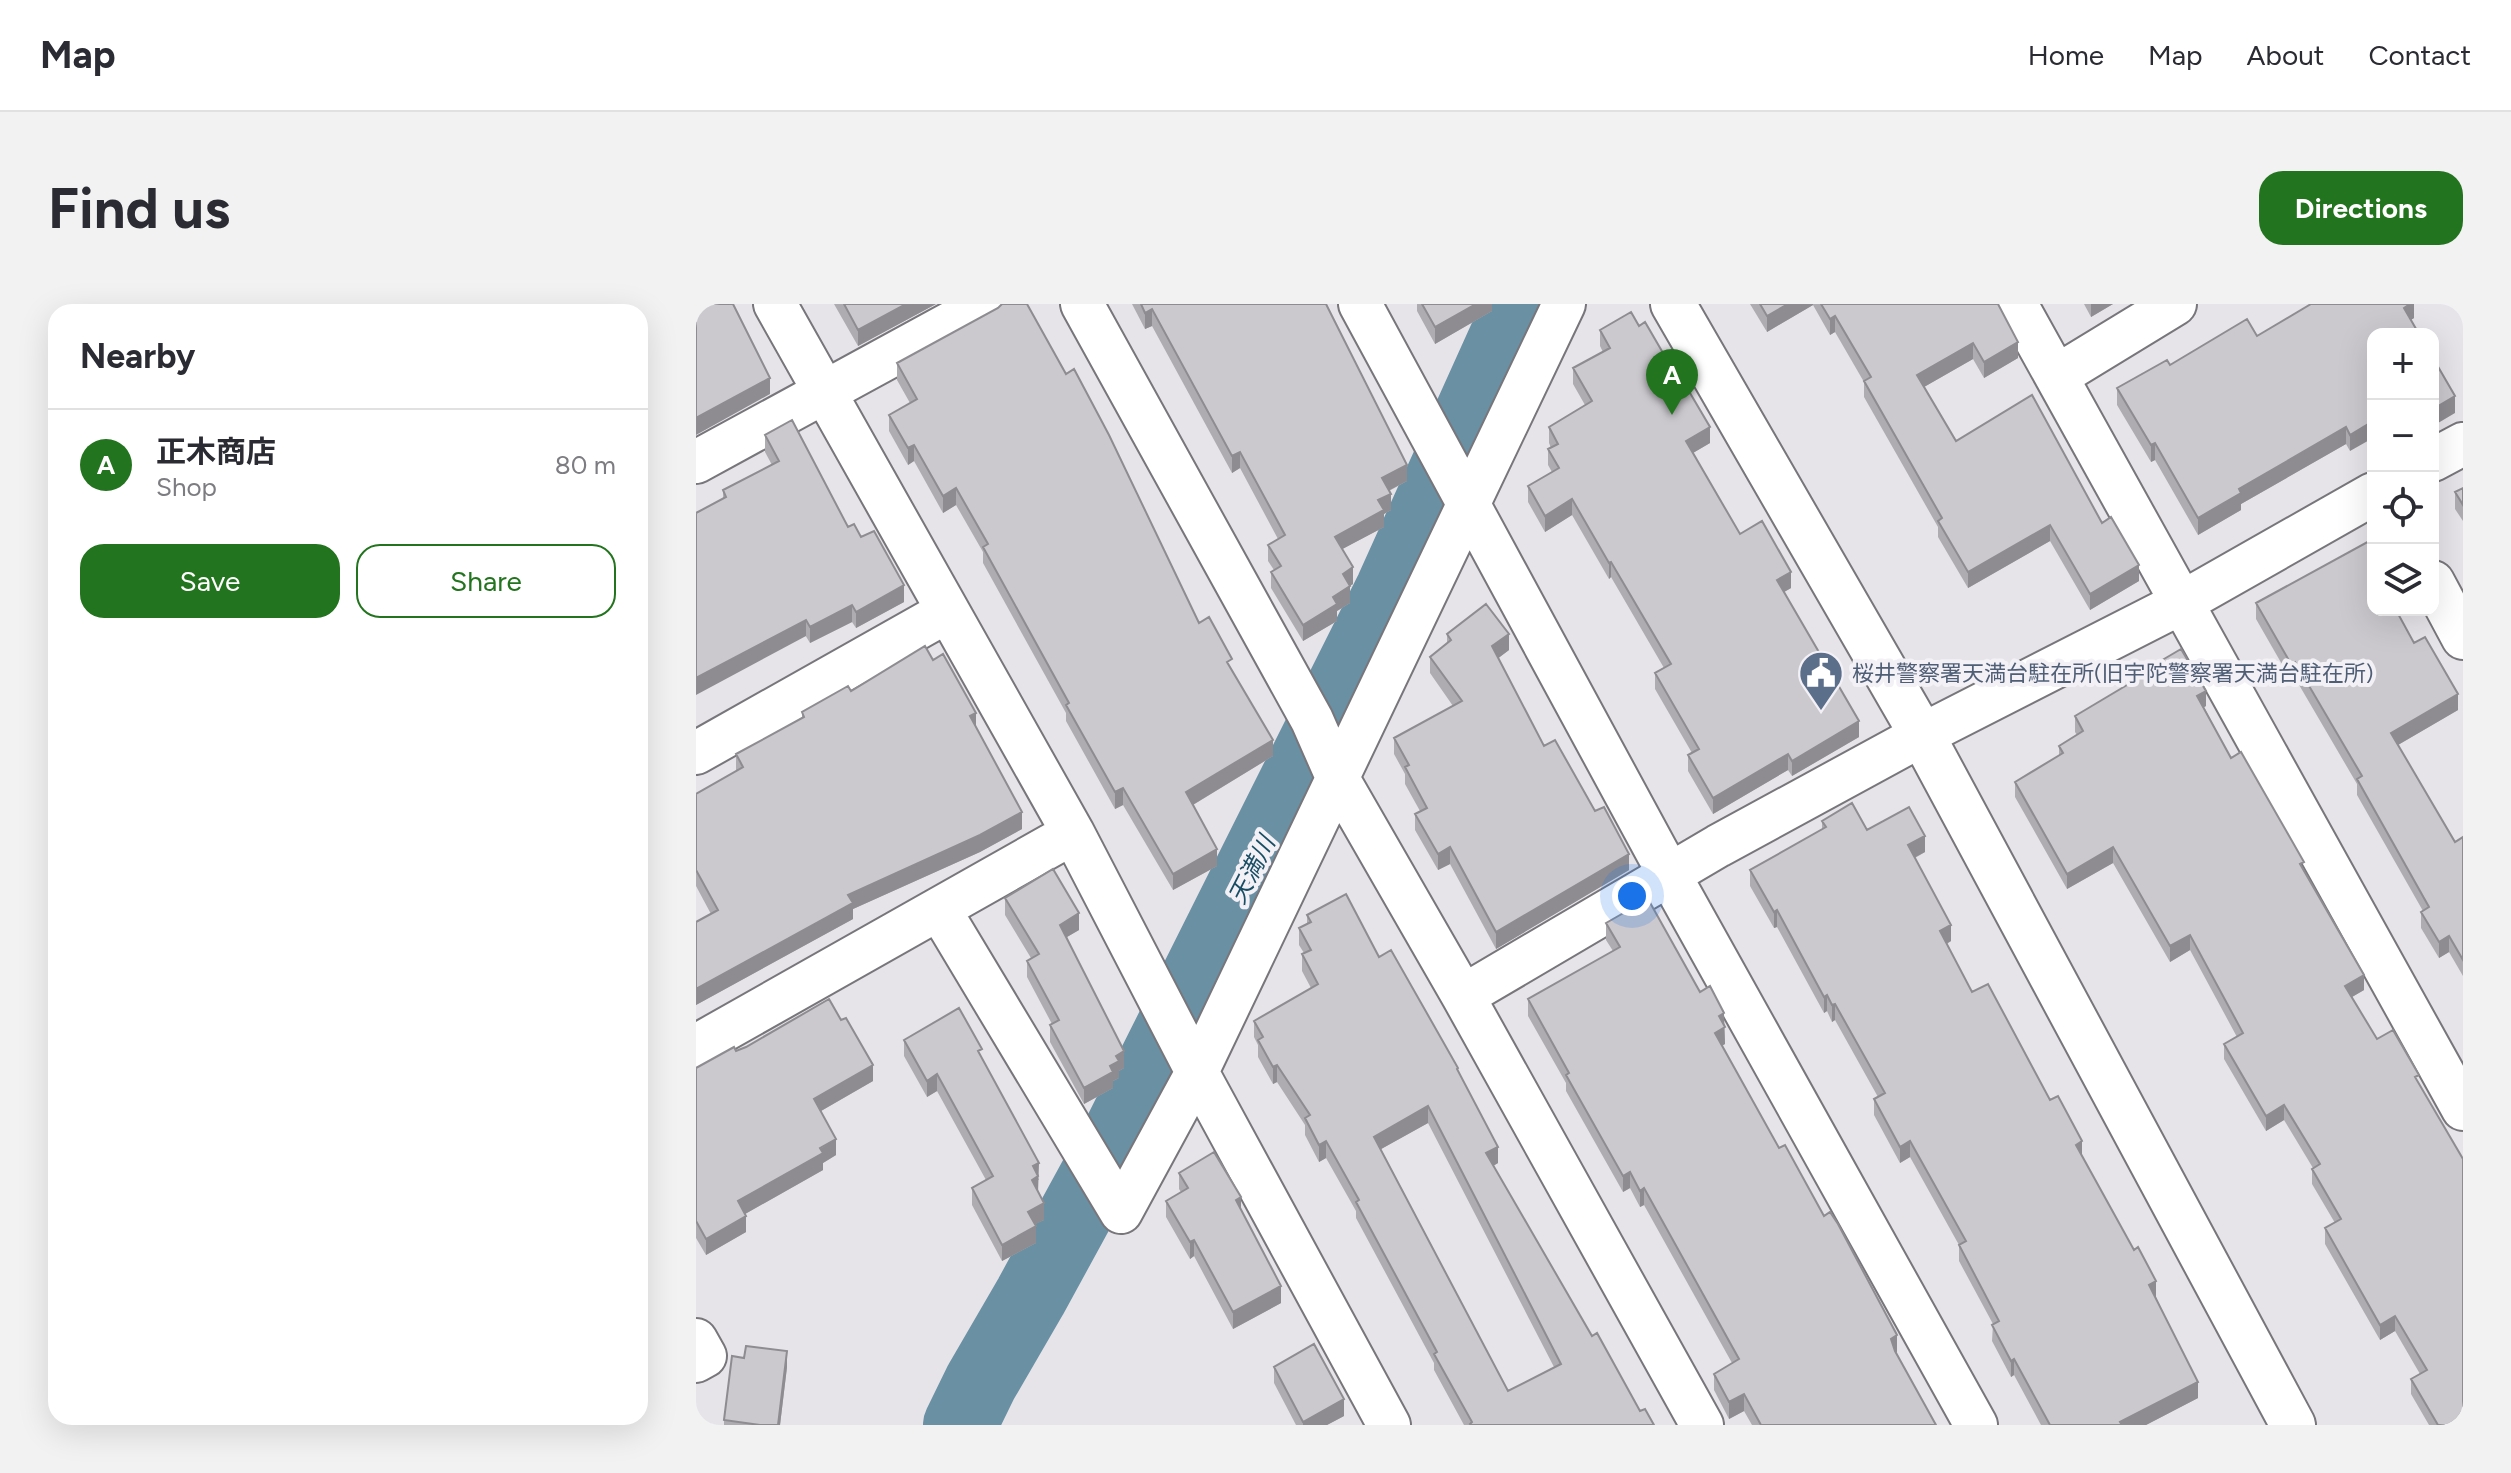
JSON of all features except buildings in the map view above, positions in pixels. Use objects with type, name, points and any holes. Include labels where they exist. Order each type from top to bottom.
[{"type":"street","points":[[775,304],[1073,833],[1197,1072],[1389,1425]]},
{"type":"street","points":[[696,462],[986,304]]},
{"type":"street","points":[[1082,304],[1312,720],[1337,777],[1702,1425]]},
{"type":"street","points":[[1360,304],[1670,876],[1976,1425]]},
{"type":"street","points":[[939,909],[1121,1212],[1197,1072],[1564,304]]},
{"type":"street","points":[[1673,304],[1922,735],[2293,1425]]},
{"type":"street","points":[[2016,304],[2463,1109]]},
{"type":"street","points":[[2057,376],[2175,304]]},
{"type":"street","points":[[2439,457],[2463,444]]},
{"type":"street","points":[[1463,996],[1718,846],[1922,735],[2181,603],[2367,497]]},
{"type":"street","points":[[2439,593],[2463,638]]},
{"type":"street","points":[[696,753],[948,611]]},
{"type":"street","points":[[696,1046],[1073,833]]},
{"type":"street","points":[[696,1340],[705,1356],[696,1361]]},
{"type":"waterway","name":"天満川","points":[[960,1425],[1120,1133],[1392,590],[1521,304]]},
{"type":"place","name":"正木商店","points":[[1672,415]]},
{"type":"place","name":"桜井警察署天満台駐在所(旧宇陀警察署天満台駐在所)","points":[[1821,712]]}]
